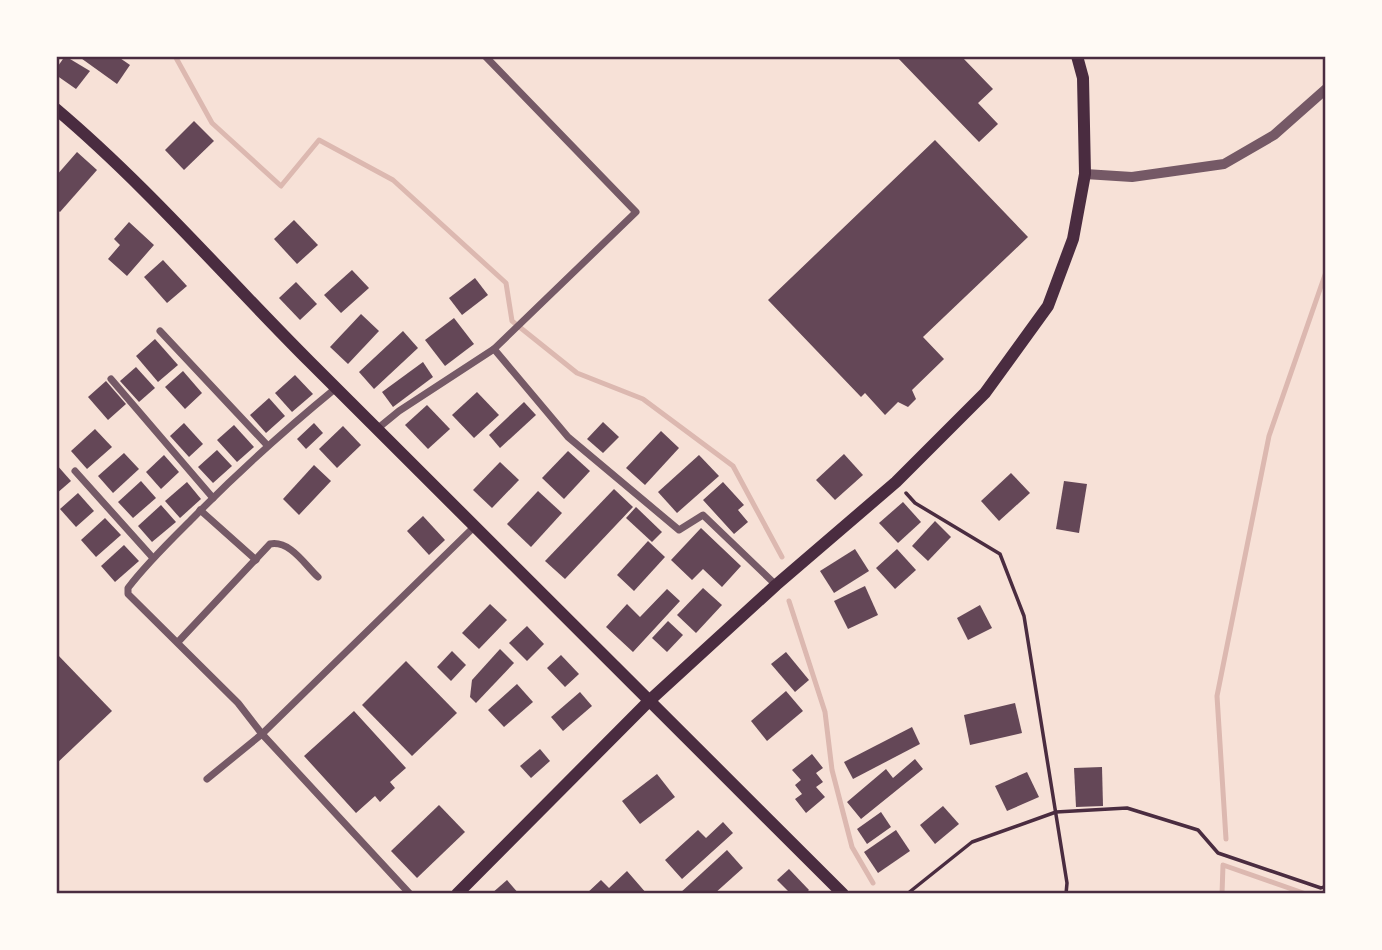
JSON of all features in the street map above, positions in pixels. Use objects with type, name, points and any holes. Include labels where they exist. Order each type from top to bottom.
[{"type":"main road","points":[[457,894],[649,701],[776,585],[896,482],[985,393],[1048,306],[1073,239],[1084,174],[1083,78],[1077,56]]},
{"type":"main road","points":[[56,108],[94,141],[165,211],[335,387],[843,894]]},
{"type":"street","points":[[377,429],[399,411],[494,349],[636,212],[485,56]]},
{"type":"street","points":[[1084,174],[1132,177],[1224,163],[1274,135],[1326,89]]},
{"type":"street","points":[[160,331],[267,445]]},
{"type":"street","points":[[494,349],[578,446],[679,530],[703,515],[776,585]]},
{"type":"street","points":[[111,379],[214,498]]},
{"type":"street","points":[[335,387],[267,445],[200,510],[153,558],[128,588],[128,594],[239,703],[262,734],[410,894]]},
{"type":"street","points":[[75,471],[153,558]]},
{"type":"street","points":[[200,510],[256,560]]},
{"type":"street","points":[[207,779],[262,734],[474,527]]},
{"type":"street","points":[[178,642],[270,544],[279,542],[286,545],[318,577]]},
{"type":"path","points":[[896,482],[915,503],[1000,554],[1024,616],[1067,883],[1066,894]]},
{"type":"path","points":[[907,894],[972,842],[1056,812],[1127,808],[1198,830],[1218,853],[1321,888],[1326,886]]},
{"type":"building","points":[[65,56],[90,71],[76,89],[56,75],[56,69]]},
{"type":"building","points":[[78,56],[117,56],[130,65],[117,84]]},
{"type":"building","points":[[896,56],[961,56],[993,89],[978,103],[998,124],[979,142]]},
{"type":"building","points":[[194,121],[214,141],[184,170],[165,150]]},
{"type":"building","points":[[935,140],[1028,237],[923,337],[944,359],[912,390],[916,399],[908,407],[898,402],[885,415],[865,393],[861,397],[768,300]]},
{"type":"building","points":[[77,152],[97,170],[60,212],[56,209],[56,176]]},
{"type":"building","points":[[294,220],[318,245],[297,264],[274,239]]},
{"type":"building","points":[[129,222],[154,245],[127,276],[108,259],[120,245],[114,239]]},
{"type":"building","points":[[163,260],[187,286],[167,303],[144,277]]},
{"type":"building","points":[[352,270],[369,288],[341,313],[324,295]]},
{"type":"building","points":[[475,278],[488,295],[462,315],[449,298]]},
{"type":"building","points":[[296,282],[317,304],[300,320],[279,298]]},
{"type":"building","points":[[361,314],[379,331],[348,364],[330,347]]},
{"type":"building","points":[[454,318],[474,344],[445,366],[425,340]]},
{"type":"building","points":[[403,331],[418,348],[374,389],[359,372]]},
{"type":"building","points":[[155,339],[178,365],[158,382],[136,356]]},
{"type":"building","points":[[423,362],[433,377],[393,407],[382,392]]},
{"type":"building","points":[[136,367],[155,388],[139,402],[120,381]]},
{"type":"building","points":[[183,371],[202,393],[185,409],[165,387]]},
{"type":"building","points":[[295,375],[313,394],[292,412],[275,393]]},
{"type":"building","points":[[106,381],[126,404],[108,420],[88,397]]},
{"type":"building","points":[[477,392],[499,415],[474,438],[452,415]]},
{"type":"building","points":[[269,398],[285,416],[266,433],[250,415]]},
{"type":"building","points":[[524,402],[536,415],[500,448],[489,435]]},
{"type":"building","points":[[427,405],[450,429],[428,449],[405,425]]},
{"type":"building","points":[[603,422],[619,437],[603,453],[587,439]]},
{"type":"building","points":[[184,423],[203,444],[189,457],[170,436]]},
{"type":"building","points":[[314,423],[323,433],[306,449],[297,439]]},
{"type":"building","points":[[234,425],[254,447],[237,462],[217,440]]},
{"type":"building","points":[[343,426],[361,445],[337,468],[319,449]]},
{"type":"building","points":[[95,429],[112,447],[87,469],[71,451]]},
{"type":"building","points":[[661,431],[679,448],[645,485],[626,468]]},
{"type":"building","points":[[217,450],[232,466],[213,483],[198,467]]},
{"type":"building","points":[[568,451],[590,471],[564,499],[542,478]]},
{"type":"building","points":[[124,453],[139,469],[113,493],[98,476]]},
{"type":"building","points":[[844,454],[863,475],[835,500],[816,480]]},
{"type":"building","points":[[164,455],[179,472],[161,489],[146,472]]},
{"type":"building","points":[[699,455],[719,476],[677,513],[658,492]]},
{"type":"building","points":[[500,462],[519,480],[492,508],[473,490]]},
{"type":"building","points":[[56,464],[71,481],[56,494]]},
{"type":"building","points":[[314,465],[331,481],[299,515],[283,499]]},
{"type":"building","points":[[1011,473],[1030,493],[999,521],[981,501]]},
{"type":"building","points":[[141,481],[156,498],[133,518],[118,502]]},
{"type":"building","points":[[1064,481],[1087,484],[1079,533],[1056,529]]},
{"type":"building","points":[[187,482],[201,499],[180,518],[165,501]]},
{"type":"building","points":[[723,482],[744,505],[738,510],[748,522],[734,534],[703,500]]},
{"type":"building","points":[[614,489],[633,507],[565,579],[545,561]]},
{"type":"building","points":[[538,491],[562,513],[531,547],[507,524]]},
{"type":"building","points":[[78,493],[94,511],[76,527],[60,509]]},
{"type":"building","points":[[903,502],[921,522],[898,543],[879,523]]},
{"type":"building","points":[[161,505],[176,522],[152,542],[138,526]]},
{"type":"building","points":[[636,507],[662,532],[652,542],[626,518]]},
{"type":"building","points":[[423,516],[445,540],[429,555],[407,531]]},
{"type":"building","points":[[105,518],[121,535],[96,557],[81,540]]},
{"type":"building","points":[[935,521],[951,537],[928,561],[912,546]]},
{"type":"building","points":[[701,528],[741,566],[722,587],[703,569],[692,580],[671,560]]},
{"type":"building","points":[[648,541],[665,557],[634,591],[617,575]]},
{"type":"building","points":[[124,545],[139,561],[115,582],[101,566]]},
{"type":"building","points":[[855,549],[869,571],[834,593],[820,571]]},
{"type":"building","points":[[897,549],[916,570],[895,589],[876,568]]},
{"type":"building","points":[[865,586],[878,615],[848,629],[834,601]]},
{"type":"building","points":[[703,588],[722,605],[696,633],[677,615]]},
{"type":"building","points":[[667,589],[680,601],[633,652],[606,627],[627,604],[640,617]]},
{"type":"building","points":[[490,604],[507,620],[479,649],[462,633]]},
{"type":"building","points":[[980,605],[992,628],[968,640],[957,618]]},
{"type":"building","points":[[668,621],[683,635],[667,652],[652,638]]},
{"type":"building","points":[[527,626],[544,644],[527,661],[509,643]]},
{"type":"building","points":[[500,649],[514,663],[476,703],[470,697],[472,680]]},
{"type":"building","points":[[452,651],[466,665],[451,681],[437,667]]},
{"type":"building","points":[[786,652],[809,680],[795,692],[771,664]]},
{"type":"building","points":[[56,653],[112,711],[56,764]]},
{"type":"building","points":[[561,655],[579,674],[565,687],[547,668]]},
{"type":"building","points":[[406,661],[457,713],[412,756],[362,705]]},
{"type":"building","points":[[517,684],[533,702],[504,727],[488,710]]},
{"type":"building","points":[[786,691],[803,711],[767,741],[751,721]]},
{"type":"building","points":[[580,692],[592,706],[563,731],[551,717]]},
{"type":"building","points":[[1015,703],[1022,733],[970,745],[964,715]]},
{"type":"building","points":[[354,711],[406,768],[390,782],[395,788],[380,802],[375,796],[356,813],[304,756]]},
{"type":"building","points":[[912,727],[920,744],[853,779],[844,762]]},
{"type":"building","points":[[540,749],[550,761],[531,778],[520,766]]},
{"type":"building","points":[[812,754],[823,768],[816,773],[823,782],[816,787],[825,797],[806,813],[795,799],[802,794],[795,785],[801,780],[792,770]]},
{"type":"building","points":[[915,759],[923,769],[861,819],[847,802],[886,769],[893,778]]},
{"type":"building","points":[[1102,767],[1103,806],[1076,807],[1074,768]]},
{"type":"building","points":[[1027,772],[1039,797],[1007,811],[995,786]]},
{"type":"building","points":[[657,774],[675,797],[640,824],[622,801]]},
{"type":"building","points":[[439,805],[465,832],[417,878],[391,851]]},
{"type":"building","points":[[943,806],[959,824],[935,844],[920,825]]},
{"type":"building","points":[[881,812],[891,827],[867,844],[857,829]]},
{"type":"building","points":[[723,822],[733,833],[682,879],[665,860],[698,830],[706,838]]},
{"type":"building","points":[[896,830],[910,851],[878,873],[864,852]]},
{"type":"building","points":[[727,850],[743,868],[714,894],[679,894]]},
{"type":"building","points":[[789,869],[809,890],[805,894],[791,894],[777,880]]},
{"type":"building","points":[[627,871],[647,894],[586,894],[601,880],[609,888]]},
{"type":"building","points":[[507,880],[519,894],[491,894]]},
{"type":"waterway","points":[[175,56],[212,123],[281,186],[319,140],[393,180],[506,283],[512,321],[577,373],[643,399],[733,466],[782,557]]},
{"type":"waterway","points":[[1226,839],[1217,696],[1269,436],[1326,272]]},
{"type":"waterway","points":[[789,601],[825,712],[832,770],[852,847],[873,883]]},
{"type":"waterway","points":[[1222,894],[1223,865],[1306,894]]}]
